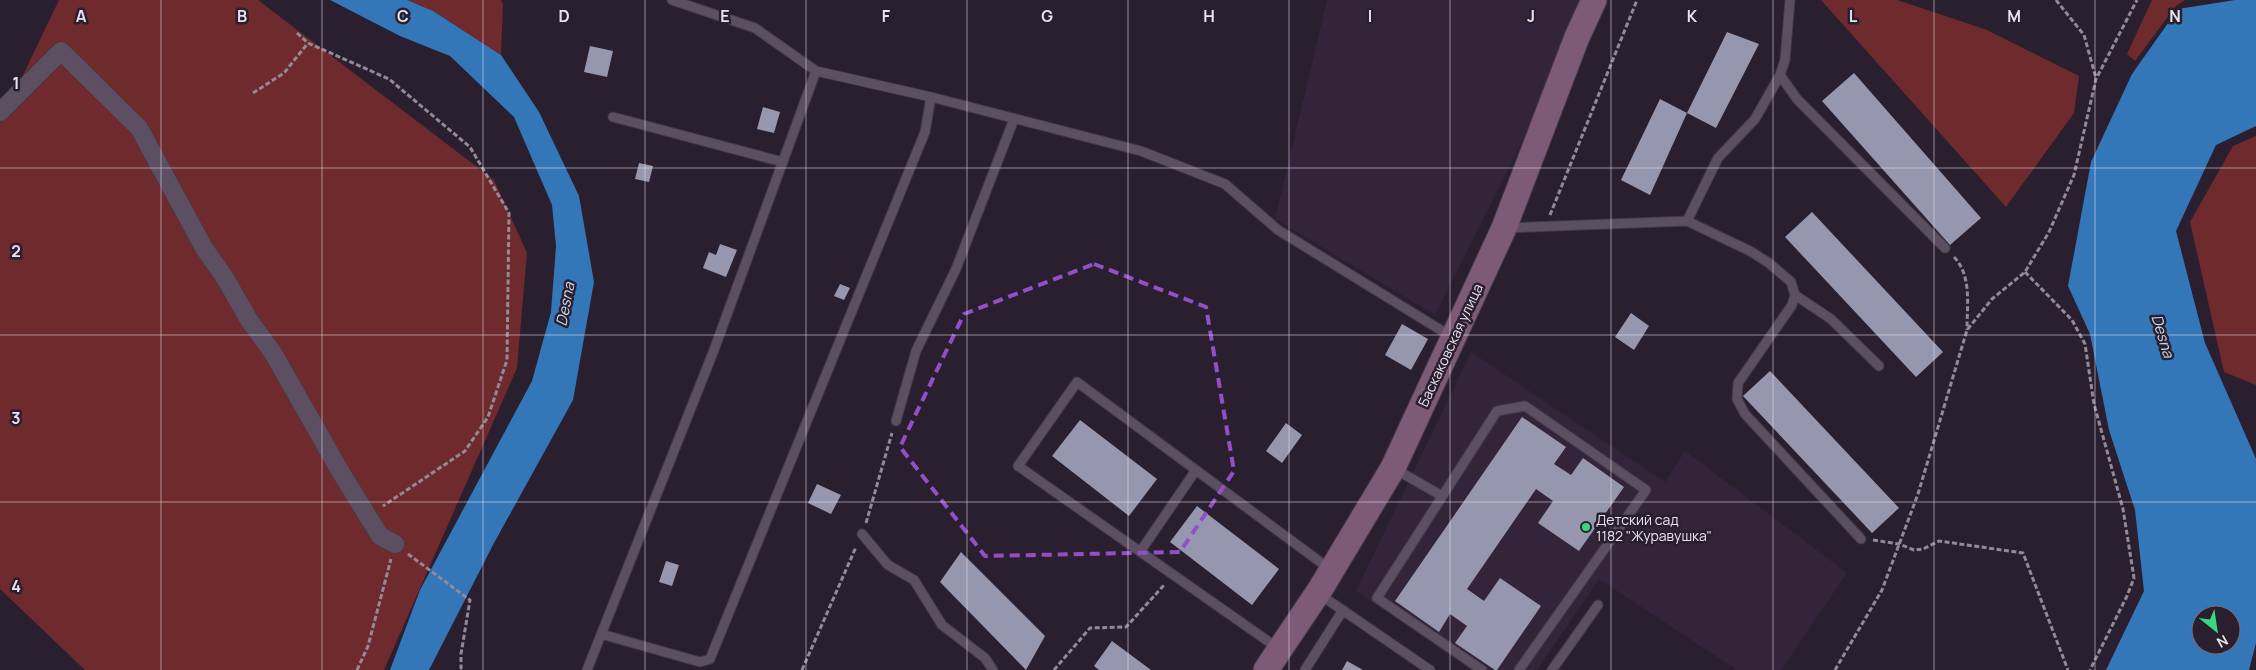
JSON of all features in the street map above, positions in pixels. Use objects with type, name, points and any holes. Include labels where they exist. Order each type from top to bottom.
[{"type":"street","name":"Баскаковская улица","points":[[1266,670],[1331,570],[1393,468],[1504,228],[1577,37],[1594,0]]},
{"type":"street","points":[[0,112],[61,51],[139,128],[204,248],[225,278],[249,320],[273,353],[380,536],[395,544]]},
{"type":"lane","points":[[672,0],[755,28],[816,71],[931,97],[1141,151],[1225,184],[1278,230],[1453,337]]},
{"type":"lane","points":[[1687,221],[1718,158],[1755,119],[1780,75],[1784,60],[1790,0]]},
{"type":"lane","points":[[587,670],[714,350],[816,71]]},
{"type":"lane","points":[[1780,75],[1797,99],[1945,248]]},
{"type":"lane","points":[[601,634],[700,662],[710,659],[924,132],[931,97]]},
{"type":"lane","points":[[613,117],[783,162]]},
{"type":"lane","points":[[896,421],[916,351],[956,269],[1014,119]]},
{"type":"lane","points":[[1504,228],[1544,228],[1687,221],[1750,251],[1769,263],[1791,282],[1796,295],[1830,319],[1879,366]]},
{"type":"lane","points":[[1796,295],[1792,305],[1738,384],[1737,399],[1744,414],[1861,539]]},
{"type":"lane","points":[[1279,649],[1018,466],[1077,382],[1331,570]]},
{"type":"lane","points":[[1482,670],[1377,598],[1497,411],[1525,406],[1646,490],[1519,670]]},
{"type":"lane","points":[[1393,468],[1442,496]]},
{"type":"lane","points":[[1140,552],[1196,470]]},
{"type":"lane","points":[[862,534],[888,565],[914,580],[942,625],[985,658],[993,670]]},
{"type":"lane","points":[[1317,592],[1430,670]]},
{"type":"lane","points":[[1552,670],[1598,605]]},
{"type":"lane","points":[[1305,670],[1344,610]]},
{"type":"path","points":[[1544,228],[1637,0]]},
{"type":"path","points":[[2056,0],[2084,35],[2096,79]]},
{"type":"path","points":[[1967,330],[1992,299],[2025,272],[2050,232],[2074,175],[2096,79],[2137,0]]},
{"type":"path","points":[[297,33],[308,43],[389,79],[462,140],[470,147],[509,214],[507,360],[488,417],[465,451],[368,516]]},
{"type":"path","points":[[253,93],[284,73],[308,43]]},
{"type":"path","points":[[1835,670],[1882,590],[1921,484],[1967,330],[1966,280],[1960,264],[1945,248]]},
{"type":"path","points":[[2025,272],[2072,320],[2085,344],[2094,404],[2123,509],[2133,570],[2134,578],[2127,596],[2090,670]]},
{"type":"path","points":[[1861,539],[1899,544],[1914,550],[1923,549],[1940,541],[2023,553],[2068,670]]},
{"type":"path","points":[[357,670],[368,646],[395,544],[470,600],[461,654],[461,668],[464,670]]},
{"type":"path","points":[[1054,670],[1090,628],[1126,627],[1173,575]]},
{"type":"highlighted area","points":[[1094,264],[1206,307],[1234,471],[1180,552],[985,556],[900,447],[964,314]]},
{"type":"shaded area","points":[[59,0],[258,0],[494,180],[527,253],[517,368],[384,670],[85,670],[0,589],[0,123]]},
{"type":"shaded area","points":[[407,0],[501,0],[503,4],[501,55],[433,11]]},
{"type":"shaded area","points":[[1327,0],[1583,0],[1533,120],[1435,315],[1275,219]]},
{"type":"shaded area","points":[[1821,0],[1897,0],[1987,30],[2079,76],[2074,113],[2006,207]]},
{"type":"shaded area","points":[[2152,0],[2185,0],[2176,6],[2135,61],[2127,54]]},
{"type":"shaded area","points":[[2256,136],[2256,385],[2224,372],[2190,222],[2233,146]]},
{"type":"shaded area","name":"Детский сад 1182 \"Журавушка\"","points":[[1471,352],[1665,482],[1685,451],[1847,573],[1781,670],[1737,670],[1599,579],[1537,670],[1471,670],[1356,591]]},
{"type":"water","name":"Desna","points":[[330,0],[407,0],[433,11],[501,55],[539,112],[579,196],[594,282],[573,400],[494,543],[429,670],[390,670],[420,590],[532,381],[551,312],[556,246],[552,205],[514,117],[450,56],[400,36]]},
{"type":"water","name":"Desna","points":[[2235,0],[2256,0],[2256,126],[2216,145],[2176,231],[2205,343],[2256,459],[2256,643],[2249,670],[2106,670],[2144,591],[2135,510],[2109,430],[2090,334],[2068,286],[2091,162],[2132,74],[2178,9]]},
{"type":"building","points":[[1727,32],[1759,44],[1716,128],[1687,113]]},
{"type":"building","points":[[590,46],[613,51],[607,77],[584,72]]},
{"type":"building","points":[[1854,73],[1981,218],[1950,245],[1822,101]]},
{"type":"building","points":[[1660,99],[1687,113],[1650,195],[1621,180]]},
{"type":"building","points":[[763,107],[780,112],[774,133],[757,129]]},
{"type":"building","points":[[639,163],[653,166],[649,182],[635,179]]},
{"type":"building","points":[[1812,212],[1943,352],[1916,377],[1785,237]]},
{"type":"building","points":[[720,244],[737,250],[726,277],[703,268],[709,252],[716,255]]},
{"type":"building","points":[[840,284],[850,288],[844,300],[834,296]]},
{"type":"building","points":[[1631,313],[1649,326],[1634,350],[1615,337]]},
{"type":"building","points":[[1402,324],[1428,339],[1411,370],[1385,355]]},
{"type":"building","points":[[1770,371],[1899,508],[1872,533],[1743,396]]},
{"type":"building","points":[[1522,417],[1566,447],[1554,464],[1571,475],[1583,458],[1624,487],[1579,551],[1538,523],[1553,501],[1536,489],[1467,589],[1484,601],[1500,578],[1541,606],[1497,670],[1495,670],[1455,643],[1467,626],[1450,614],[1439,632],[1395,601]]},
{"type":"building","points":[[1080,420],[1157,479],[1129,516],[1052,456]]},
{"type":"building","points":[[1286,423],[1302,435],[1282,463],[1266,451]]},
{"type":"building","points":[[817,484],[841,495],[831,514],[808,503]]},
{"type":"building","points":[[1197,506],[1279,569],[1252,605],[1170,542]]},
{"type":"building","points":[[961,552],[1045,636],[1026,670],[940,582]]},
{"type":"building","points":[[666,561],[679,565],[672,586],[659,582]]},
{"type":"building","points":[[1112,641],[1151,670],[1099,670],[1094,666]]},
{"type":"building","points":[[1347,661],[1363,670],[1342,670]]},
{"type":"place","name":"Детский сад 1182 \"Журавушка\"","points":[[1586,527]]}]
